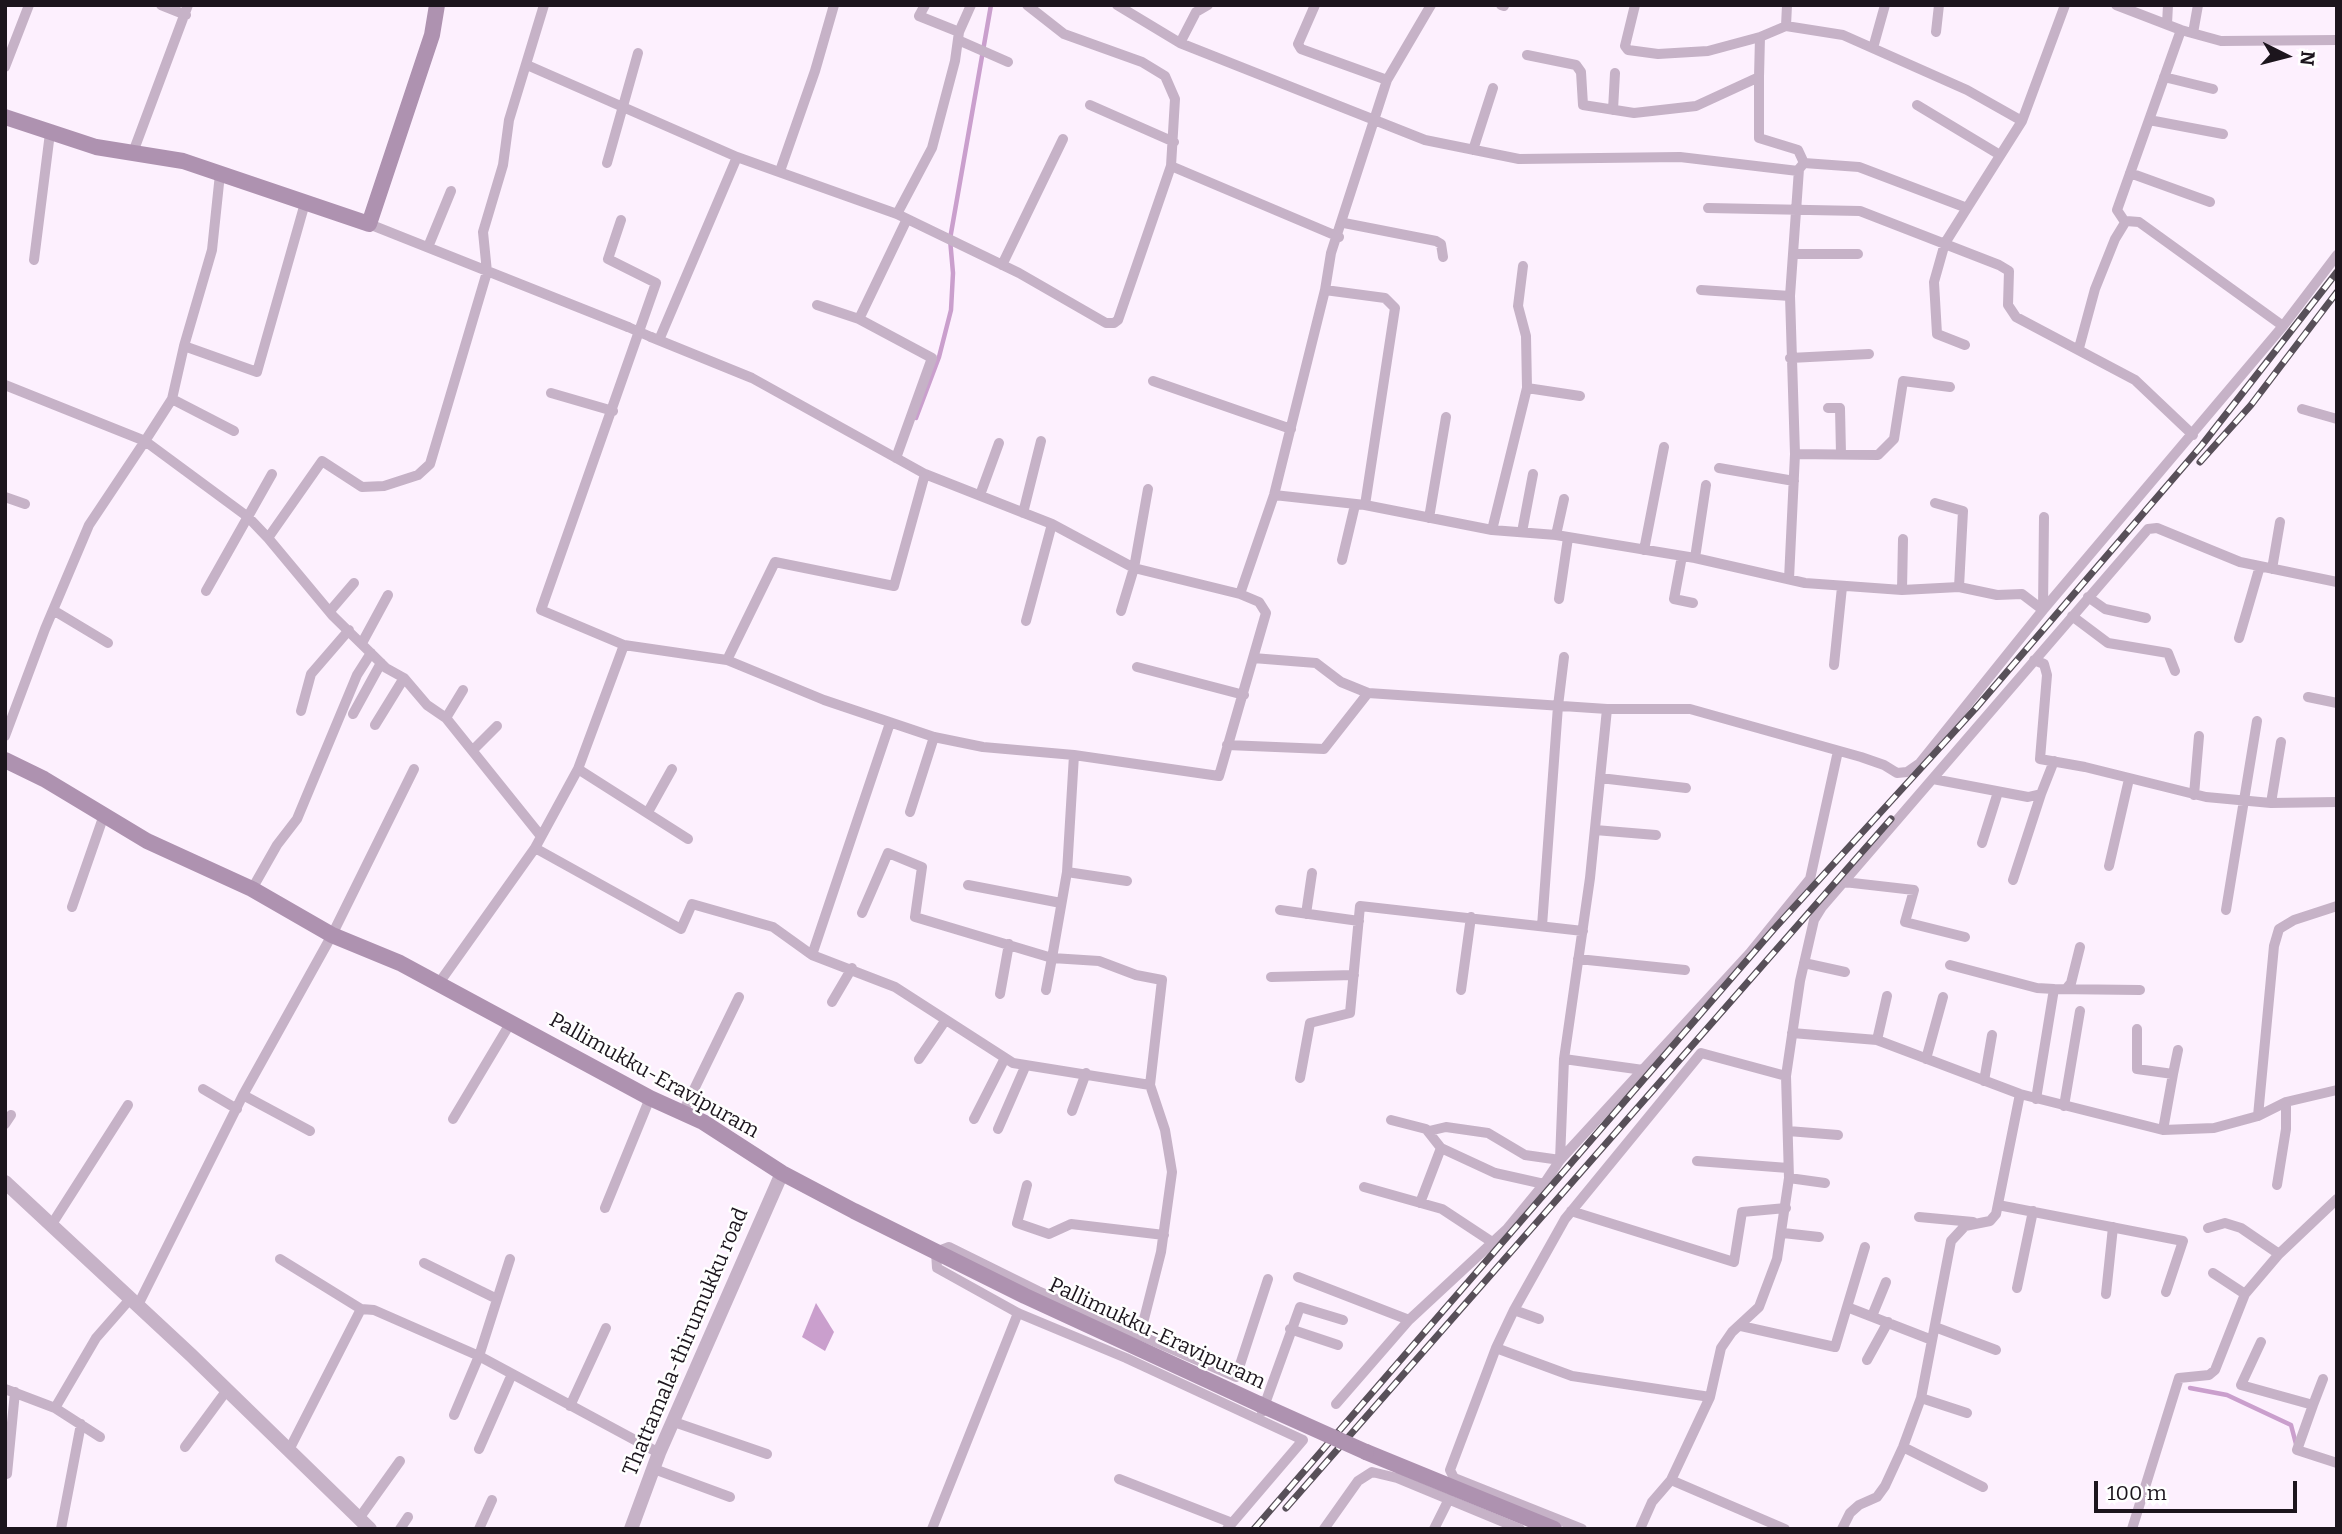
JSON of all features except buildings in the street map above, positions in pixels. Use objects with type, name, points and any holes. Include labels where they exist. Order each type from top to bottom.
[{"type":"main road","points":[[5,117],[50,133],[132,155],[183,161],[369,224],[432,35],[438,5]]},
{"type":"main road","name":"Pallimukku-Eravipuram","points":[[5,760],[147,841],[252,889],[332,935],[439,984],[511,1021],[650,1098],[683,1112],[782,1173],[936,1252],[1138,1341],[1366,1452],[1554,1529]]},
{"type":"street","points":[[5,67],[29,5]]},
{"type":"street","points":[[132,155],[187,10],[161,5]]},
{"type":"street","points":[[268,538],[322,461],[362,487],[384,486],[418,475],[429,464],[486,272],[483,232],[503,165],[509,120],[544,5]]},
{"type":"street","points":[[780,171],[815,71],[834,5]]},
{"type":"street","points":[[925,5],[919,16],[1008,62]]},
{"type":"street","points":[[859,319],[932,148],[959,36],[971,5]]},
{"type":"street","points":[[527,65],[737,157],[902,216],[1002,265],[1106,323],[1114,323],[1118,320],[1171,166],[1175,99],[1165,76],[1142,62],[1064,34],[1027,5]]},
{"type":"street","points":[[1117,5],[1180,43],[1425,140],[1519,159],[1680,157],[1801,167],[1859,167],[1967,208]]},
{"type":"street","points":[[1186,5],[1196,12]]},
{"type":"street","points":[[1180,43],[1196,12],[1208,5]]},
{"type":"street","points":[[1315,5],[1298,44],[1301,49],[1387,80]]},
{"type":"street","points":[[1240,594],[1274,495],[1325,290],[1331,253],[1344,223],[1387,80],[1431,5]]},
{"type":"street","points":[[1635,5],[1625,46],[1628,50],[1658,54],[1708,51],[1760,37],[1786,26],[1843,35],[1968,90],[2022,121]]},
{"type":"street","points":[[1786,26],[1787,5]]},
{"type":"street","points":[[1873,48],[1885,5]]},
{"type":"street","points":[[1936,32],[1939,5]]},
{"type":"street","points":[[1965,345],[1937,334],[1935,324],[1934,282],[1945,243],[2022,121],[2065,5]]},
{"type":"street","points":[[2116,5],[2181,30],[2221,41],[2337,40]]},
{"type":"street","points":[[2167,24],[2168,5]]},
{"type":"street","points":[[2193,33],[2198,5]]},
{"type":"street","points":[[2125,222],[2117,210],[2181,30]]},
{"type":"street","points":[[1760,37],[1759,138],[1798,150],[1801,167],[1790,296],[1795,454],[1788,579]]},
{"type":"street","points":[[607,163],[638,53]]},
{"type":"street","points":[[1527,55],[1576,65],[1581,72],[1583,105],[1634,113],[1696,106],[1759,77]]},
{"type":"street","points":[[1613,110],[1615,73]]},
{"type":"street","points":[[2164,77],[2213,89]]},
{"type":"street","points":[[1473,150],[1493,88]]},
{"type":"street","points":[[1090,105],[1174,142]]},
{"type":"street","points":[[1917,105],[2000,155]]},
{"type":"street","points":[[2149,120],[2223,134]]},
{"type":"street","points":[[34,260],[50,133]]},
{"type":"street","points":[[1002,265],[1063,139]]},
{"type":"street","points":[[655,338],[737,157]]},
{"type":"street","points":[[1171,166],[1339,237]]},
{"type":"street","points":[[2130,173],[2210,202]]},
{"type":"street","points":[[5,736],[89,525],[172,399],[184,346],[212,250],[220,174]]},
{"type":"street","points":[[428,247],[451,191]]},
{"type":"street","points":[[184,346],[257,372],[305,203]]},
{"type":"street","points":[[1709,208],[1860,211],[2009,271],[2008,305],[2016,317],[2135,380],[2193,435]]},
{"type":"street","points":[[369,224],[628,327],[655,338],[752,379],[925,474],[1052,524],[1134,568],[1240,594],[1259,602],[1266,613],[1219,776],[1074,755],[983,747],[934,737],[890,723],[727,660],[624,645],[541,610],[613,411],[656,283],[608,259],[621,220]]},
{"type":"street","points":[[2125,222],[2138,222],[2283,326]]},
{"type":"street","points":[[2079,348],[2095,289],[2125,222]]},
{"type":"street","points":[[1344,223],[1437,241],[1441,244],[1443,257]]},
{"type":"street","points":[[1795,254],[1858,254]]},
{"type":"street","points":[[1254,658],[1316,663],[1341,682],[1368,693],[1607,709],[1690,709],[1884,765],[1896,773],[1907,772],[1920,763],[2043,610],[2193,435],[2283,326],[2337,255]]},
{"type":"street","points":[[1492,530],[1527,388],[1526,336],[1518,306],[1523,266]]},
{"type":"street","points":[[1325,290],[1385,298],[1395,309],[1360,505],[1342,560]]},
{"type":"street","points":[[1701,290],[1790,296]]},
{"type":"street","points":[[817,305],[859,319],[932,358],[896,458]]},
{"type":"street","points":[[1790,358],[1869,354]]},
{"type":"street","points":[[1153,381],[1291,429]]},
{"type":"street","points":[[1795,454],[1878,455],[1894,439],[1903,381],[1950,387]]},
{"type":"street","points":[[5,385],[145,441],[248,517],[330,611],[371,653],[404,678],[427,705],[446,719],[540,835]]},
{"type":"street","points":[[1527,388],[1580,396]]},
{"type":"street","points":[[551,393],[613,411]]},
{"type":"street","points":[[172,399],[234,430]]},
{"type":"street","points":[[1828,408],[1840,408],[1841,454]]},
{"type":"street","points":[[2302,408],[2337,419]]},
{"type":"street","points":[[1429,518],[1446,417]]},
{"type":"street","points":[[1023,513],[1041,441]]},
{"type":"street","points":[[980,495],[999,443]]},
{"type":"street","points":[[1644,550],[1664,447]]},
{"type":"street","points":[[1719,468],[1794,481]]},
{"type":"street","points":[[206,591],[272,474]]},
{"type":"street","points":[[727,660],[775,562],[894,586],[925,474]]},
{"type":"street","points":[[1522,532],[1533,474]]},
{"type":"street","points":[[1695,558],[1706,485]]},
{"type":"street","points":[[1121,611],[1134,568],[1149,489]]},
{"type":"street","points":[[1274,495],[1360,505],[1492,530],[1562,536],[1695,558],[1788,579],[1842,587],[1902,590],[1959,587],[1997,595],[2022,594],[2043,610]]},
{"type":"street","points":[[5,497],[25,504]]},
{"type":"street","points":[[1559,600],[1564,499]]},
{"type":"street","points":[[1935,503],[1963,511],[1959,587]]},
{"type":"street","points":[[2043,517],[2043,610]]},
{"type":"street","points":[[2239,638],[2266,568],[2280,522]]},
{"type":"street","points":[[1026,621],[1052,524]]},
{"type":"street","points":[[1640,1529],[1652,1502],[1671,1480],[1710,1397],[1721,1348],[1732,1332],[1759,1307],[1783,1233],[1788,1173],[1786,1076],[1804,963],[1814,920],[2148,529],[2157,528],[2240,562],[2337,582]]},
{"type":"street","points":[[1902,590],[1903,539]]},
{"type":"street","points":[[1682,556],[1674,599],[1693,603]]},
{"type":"street","points":[[330,611],[354,583]]},
{"type":"street","points":[[1834,665],[1842,587]]},
{"type":"street","points":[[362,643],[388,595]]},
{"type":"street","points":[[2088,597],[2105,609],[2146,618]]},
{"type":"street","points":[[53,610],[108,643]]},
{"type":"street","points":[[2072,616],[2108,643],[2168,653],[2175,671]]},
{"type":"street","points":[[301,711],[311,674],[349,630]]},
{"type":"street","points":[[439,984],[535,848],[578,769],[624,645]]},
{"type":"street","points":[[252,889],[277,845],[297,819],[357,675],[371,653]]},
{"type":"street","points":[[1542,926],[1564,657]]},
{"type":"street","points":[[2034,660],[2044,664],[2048,675],[2040,759],[2194,794],[2271,803],[2337,802]]},
{"type":"street","points":[[353,714],[381,663]]},
{"type":"street","points":[[1137,667],[1244,695]]},
{"type":"street","points":[[376,725],[404,678]]},
{"type":"street","points":[[446,719],[463,690]]},
{"type":"street","points":[[1227,745],[1324,749],[1368,693]]},
{"type":"street","points":[[2308,697],[2337,703]]},
{"type":"street","points":[[1560,1160],[1564,1059],[1583,931],[1607,709]]},
{"type":"street","points":[[2226,910],[2257,721]]},
{"type":"street","points":[[812,955],[890,723]]},
{"type":"street","points":[[473,750],[497,726]]},
{"type":"street","points":[[2194,794],[2199,736]]},
{"type":"street","points":[[910,812],[934,737]]},
{"type":"street","points":[[2271,803],[2281,742]]},
{"type":"street","points":[[1336,1404],[1409,1320],[1507,1229],[1560,1160],[1749,953],[1810,878],[1838,751]]},
{"type":"street","points":[[1046,990],[1067,872],[1074,755]]},
{"type":"street","points":[[2013,880],[2054,761]]},
{"type":"street","points":[[55,1408],[96,1338],[134,1301],[243,1095],[332,935],[414,769]]},
{"type":"street","points":[[578,769],[688,839]]},
{"type":"street","points":[[648,812],[672,769]]},
{"type":"street","points":[[1600,778],[1686,788]]},
{"type":"street","points":[[1933,779],[2028,797],[2041,794]]},
{"type":"street","points":[[2109,866],[2129,779]]},
{"type":"street","points":[[1982,843],[1998,792]]},
{"type":"street","points":[[72,907],[104,815]]},
{"type":"street","points":[[1595,830],[1656,835]]},
{"type":"street","points":[[535,848],[681,929],[692,904],[773,927],[812,955],[895,986],[945,1021],[1005,1058],[1026,1067],[1086,1073],[1150,1085]]},
{"type":"street","points":[[862,914],[888,853],[922,867],[915,917],[1052,957],[1099,961],[1136,975],[1162,980],[1159,1030],[1150,1085],[1165,1130],[1172,1172],[1164,1235],[1138,1341],[1236,1377],[1268,1279]]},
{"type":"street","points":[[1067,872],[1127,881]]},
{"type":"street","points":[[1306,914],[1312,873]]},
{"type":"street","points":[[1844,882],[1914,890],[1905,922],[1965,937]]},
{"type":"street","points":[[968,885],[1061,903]]},
{"type":"street","points":[[1300,1079],[1310,1023],[1350,1013],[1360,906],[1583,931]]},
{"type":"street","points":[[2258,1116],[2274,946],[2279,929],[2294,919],[2337,906]]},
{"type":"street","points":[[1280,910],[1359,920]]},
{"type":"street","points":[[1461,990],[1471,917]]},
{"type":"street","points":[[1000,994],[1009,944]]},
{"type":"street","points":[[2036,1098],[2060,989],[2071,983],[2080,947]]},
{"type":"street","points":[[1578,959],[1685,970]]},
{"type":"street","points":[[1804,963],[1845,972]]},
{"type":"street","points":[[1950,965],[2037,988],[2140,990]]},
{"type":"street","points":[[832,1002],[852,968]]},
{"type":"street","points":[[1271,977],[1354,975]]},
{"type":"street","points":[[1878,1040],[1887,996]]},
{"type":"street","points":[[683,1112],[739,997]]},
{"type":"street","points":[[1926,1059],[1943,997]]},
{"type":"street","points":[[2064,1106],[2080,1011]]},
{"type":"street","points":[[453,1119],[511,1021]]},
{"type":"street","points":[[919,1059],[945,1021]]},
{"type":"street","points":[[2137,1029],[2137,1069],[2173,1074]]},
{"type":"street","points":[[1792,1033],[1878,1040],[2020,1094],[2162,1130],[2214,1128],[2258,1116],[2286,1102],[2337,1090]]},
{"type":"street","points":[[1984,1081],[1992,1035]]},
{"type":"street","points":[[2162,1130],[2178,1050]]},
{"type":"street","points":[[1582,1529],[1454,1478],[1450,1470],[1496,1348],[1514,1310],[1572,1211],[1701,1053],[1786,1076]]},
{"type":"street","points":[[974,1119],[1005,1058]]},
{"type":"street","points":[[1564,1059],[1643,1070]]},
{"type":"street","points":[[998,1129],[1026,1067]]},
{"type":"street","points":[[1072,1111],[1086,1073]]},
{"type":"street","points":[[203,1089],[237,1108]]},
{"type":"street","points":[[1842,1529],[1850,1513],[1877,1497],[1903,1447],[1921,1398],[1951,1241],[1965,1226],[1990,1221],[1998,1205],[2020,1094]]},
{"type":"street","points":[[243,1095],[310,1132]]},
{"type":"street","points":[[605,1208],[650,1098]]},
{"type":"street","points":[[2277,1185],[2286,1129],[2286,1102]]},
{"type":"street","points":[[52,1223],[128,1105]]},
{"type":"street","points":[[1391,1120],[1429,1131],[1446,1127],[1489,1133],[1525,1155],[1560,1160]]},
{"type":"street","points":[[1429,1131],[1441,1148],[1495,1173],[1544,1184]]},
{"type":"street","points":[[1788,1131],[1838,1135]]},
{"type":"street","points":[[1420,1203],[1441,1148]]},
{"type":"street","points":[[1697,1161],[1788,1173],[1825,1182]]},
{"type":"street","name":"Thattamala-thirumukku road","points":[[631,1529],[659,1453],[782,1173]]},
{"type":"street","points":[[5,1182],[52,1223],[370,1529]]},
{"type":"street","points":[[1027,1185],[1017,1223],[1048,1234],[1071,1224],[1164,1235]]},
{"type":"street","points":[[1364,1187],[1442,1209],[1492,1241]]},
{"type":"street","points":[[2132,1529],[2179,1378],[2208,1375],[2215,1370],[2245,1294],[2279,1254],[2337,1199]]},
{"type":"street","points":[[1998,1205],[2183,1241],[2166,1292]]},
{"type":"street","points":[[1572,1211],[1734,1262],[1742,1212],[1787,1208]]},
{"type":"street","points":[[2017,1288],[2034,1211]]},
{"type":"street","points":[[1919,1217],[1976,1223]]},
{"type":"street","points":[[2208,1228],[2225,1223],[2241,1228],[2279,1254]]},
{"type":"street","points":[[2106,1294],[2113,1227]]},
{"type":"street","points":[[1783,1233],[1819,1237]]},
{"type":"street","points":[[1741,1326],[1835,1346],[1865,1247]]},
{"type":"street","points":[[936,1252],[937,1268],[1018,1313],[1260,1418],[1303,1440],[1229,1526],[1119,1479]]},
{"type":"street","points":[[280,1259],[361,1308],[374,1310],[479,1356],[659,1453]]},
{"type":"street","points":[[454,1415],[479,1356],[510,1259]]},
{"type":"street","points":[[424,1263],[497,1298]]},
{"type":"street","points":[[2213,1273],[2245,1294]]},
{"type":"street","points":[[1298,1277],[1409,1320]]},
{"type":"street","points":[[1872,1316],[1886,1282]]},
{"type":"street","points":[[1260,1418],[1300,1307],[1343,1320]]},
{"type":"street","points":[[1847,1307],[1932,1340]]},
{"type":"street","points":[[289,1450],[361,1308]]},
{"type":"street","points":[[1514,1310],[1539,1319]]},
{"type":"street","points":[[932,1529],[1018,1313]]},
{"type":"street","points":[[1867,1360],[1888,1322]]},
{"type":"street","points":[[1935,1327],[1996,1350]]},
{"type":"street","points":[[570,1406],[606,1328]]},
{"type":"street","points":[[1290,1329],[1338,1345]]},
{"type":"street","points":[[2261,1342],[2241,1385],[2313,1405]]},
{"type":"street","points":[[1496,1348],[1572,1376],[1710,1397]]},
{"type":"street","points":[[480,1449],[512,1374]]},
{"type":"street","points":[[2323,1379],[2297,1450],[2337,1463]]},
{"type":"street","points":[[185,1447],[227,1390]]},
{"type":"street","points":[[7,1474],[10,1391],[55,1408],[100,1437]]},
{"type":"street","points":[[1921,1398],[1967,1413]]},
{"type":"street","points":[[674,1422],[767,1454]]},
{"type":"street","points":[[61,1529],[81,1424]]},
{"type":"street","points":[[1903,1447],[1983,1488]]},
{"type":"street","points":[[360,1517],[400,1461]]},
{"type":"street","points":[[654,1469],[730,1497]]},
{"type":"street","points":[[1324,1529],[1358,1481],[1372,1472],[1397,1478],[1520,1529]]},
{"type":"street","points":[[1671,1480],[1785,1529]]},
{"type":"street","points":[[1434,1529],[1449,1499]]},
{"type":"street","points":[[479,1529],[492,1500]]},
{"type":"street","points":[[400,1529],[408,1517]]},
{"type":"shaded area","points":[[816,1303],[834,1332],[825,1351],[802,1337]]},
{"type":"waterway","points":[[916,418],[939,357],[951,310],[953,273],[950,239],[991,5]]},
{"type":"waterway","points":[[2190,1388],[2227,1395],[2291,1425],[2296,1444]]},
{"type":"railway","points":[[1254,1529],[1774,929],[1975,709],[2202,445],[2337,272]]},
{"type":"railway","points":[[2200,462],[2251,405],[2337,292]]},
{"type":"railway","points":[[1286,1508],[1891,819]]}]
